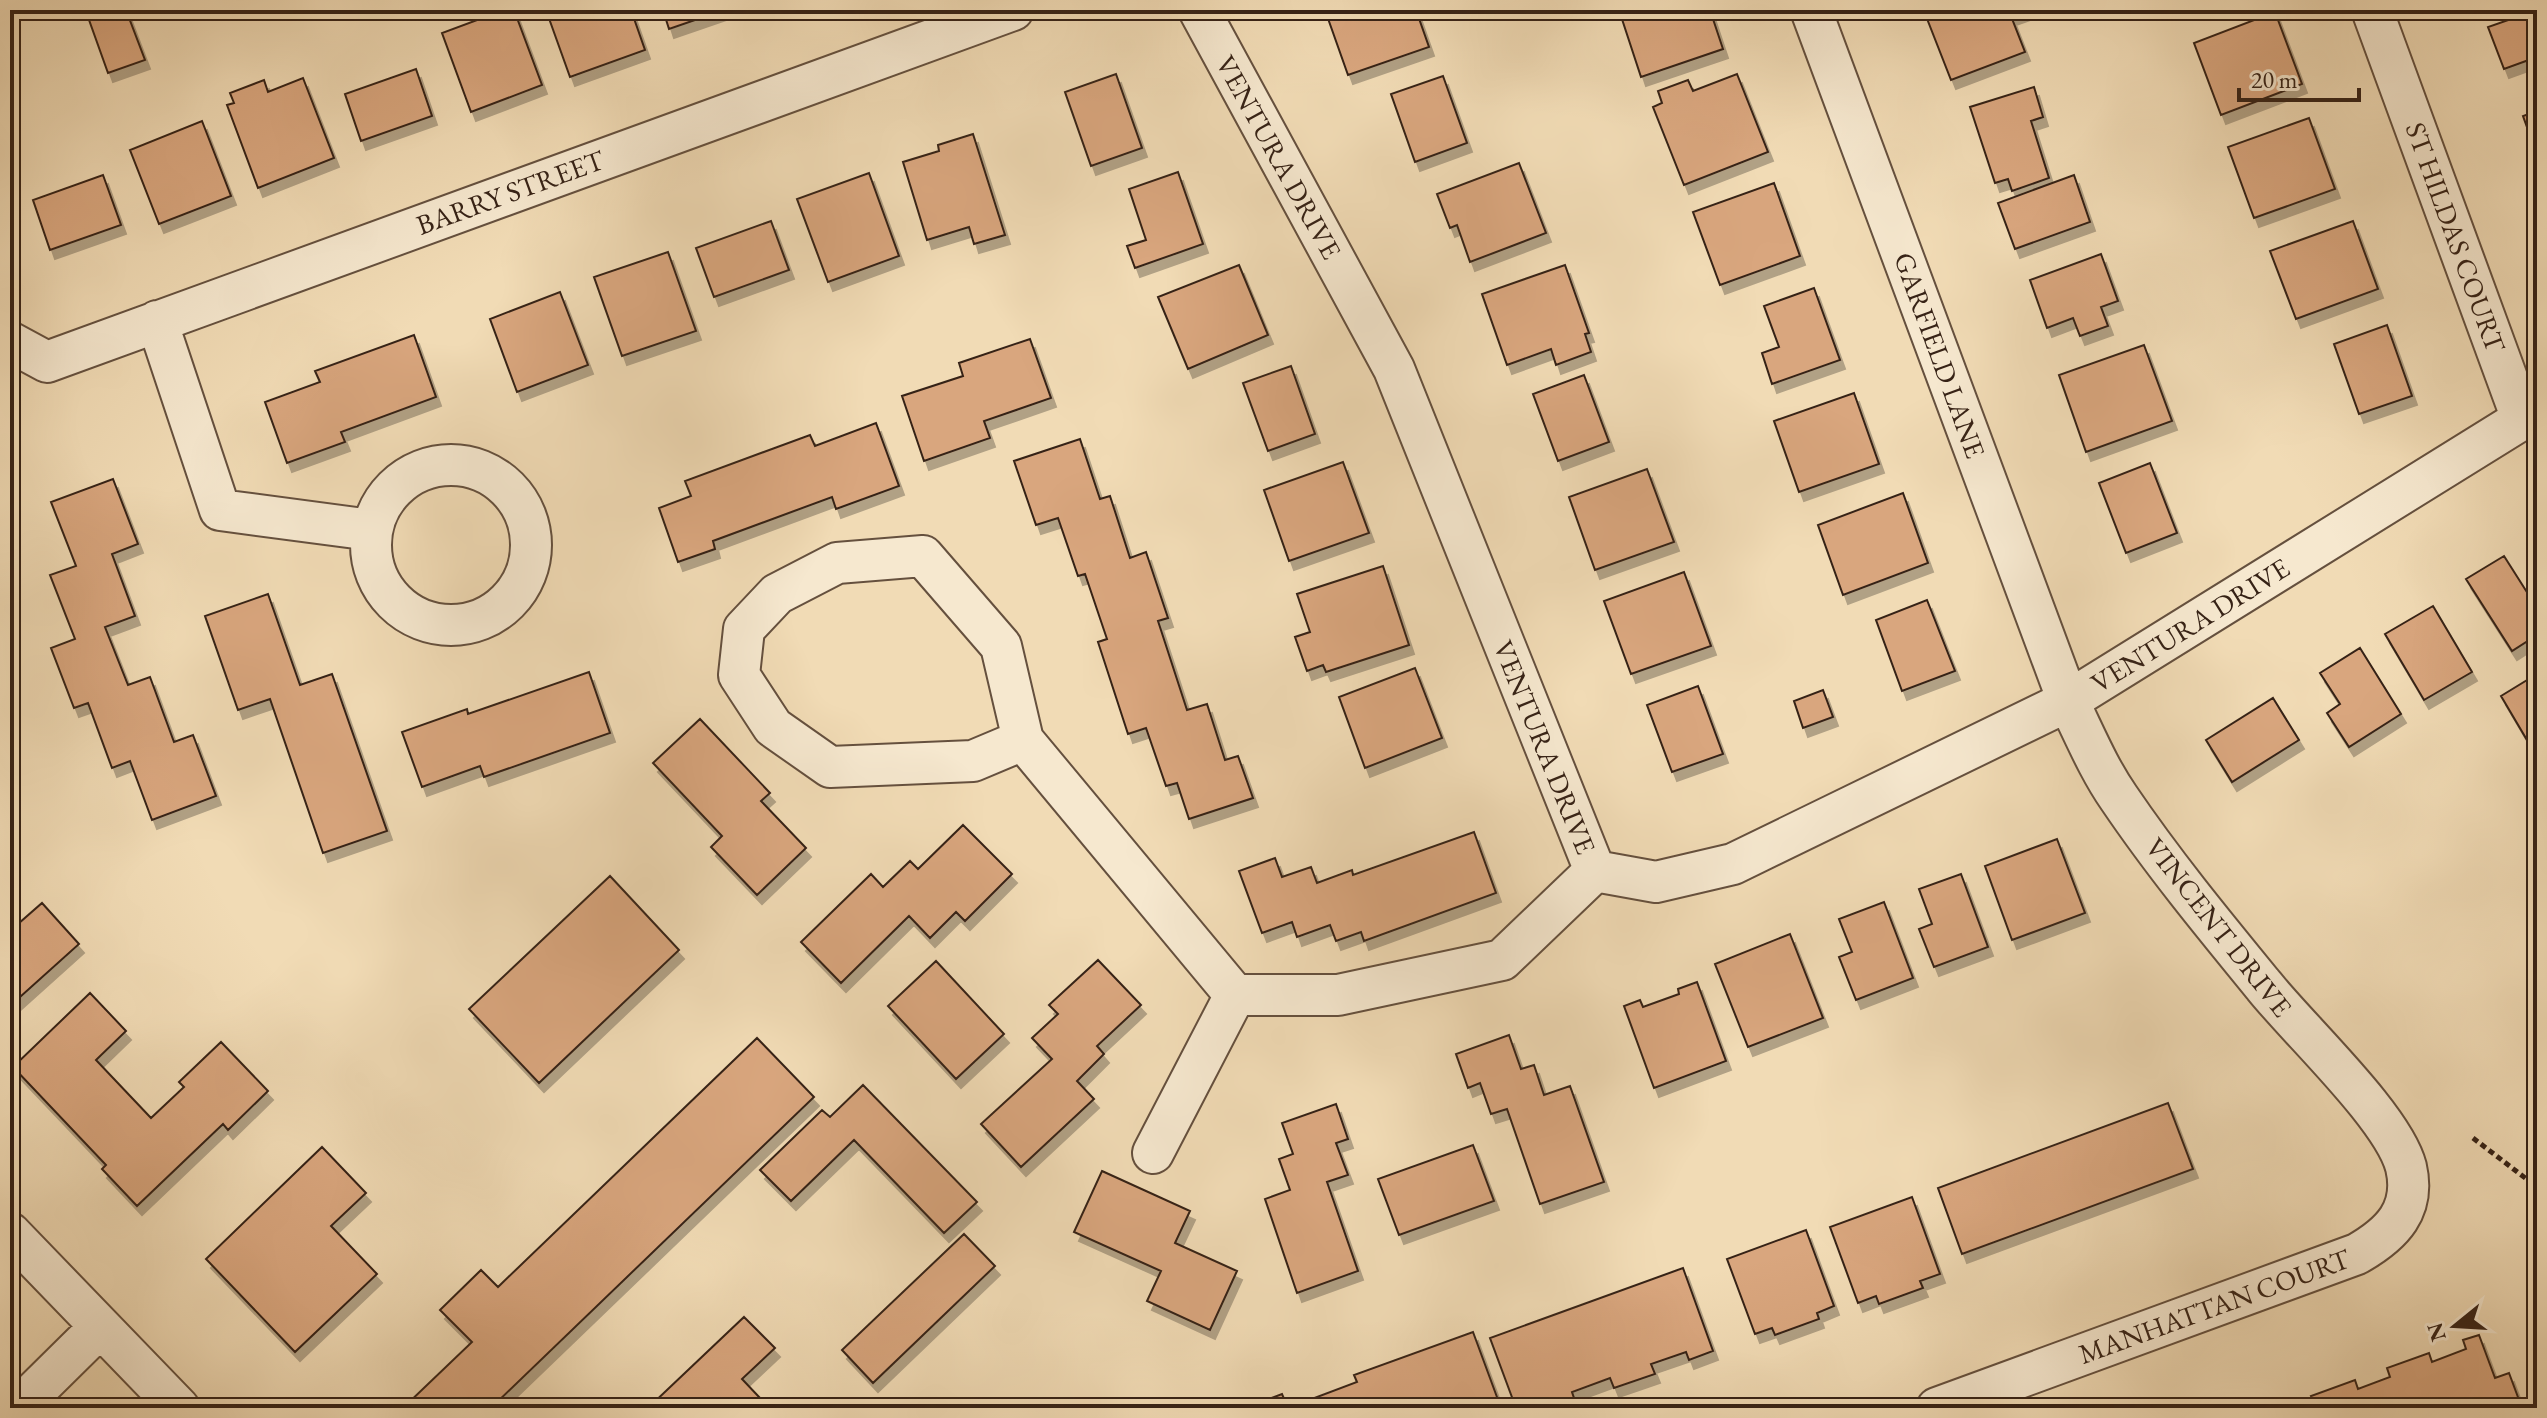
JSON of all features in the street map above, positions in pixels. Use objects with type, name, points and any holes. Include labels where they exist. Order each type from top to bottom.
[{"type":"street","name":"BARRY STREET","points":[[10,342],[47,362],[1013,10]]},
{"type":"street","name":"VENTURA DRIVE","points":[[1199,10],[1394,369],[1595,871],[1656,882],[1733,864],[2068,701],[2530,414]]},
{"type":"street","name":"GARFIELD LANE","points":[[1811,10],[2068,701]]},
{"type":"street","name":"ST HILDAS COURT","points":[[2372,10],[2530,414]]},
{"type":"street","points":[[157,321],[220,510],[371,530]]},
{"type":"street","points":[[442,464],[469,465],[493,475],[513,492],[526,515],[532,540],[529,566],[519,590],[499,610],[475,622],[447,626],[421,620],[397,606],[380,584],[371,558],[371,530],[380,506],[396,485],[417,470],[442,464]]},
{"type":"street","points":[[1023,740],[973,761],[830,767],[773,727],[739,675],[744,629],[777,594],[837,563],[923,556],[1001,646],[1023,740],[1235,995]]},
{"type":"street","name":"VINCENT DRIVE","points":[[2068,701],[2118,797],[2264,988],[2394,1136]]},
{"type":"street","points":[[1235,995],[1338,995],[1502,960],[1595,871]]},
{"type":"street","points":[[1153,1153],[1235,995]]},
{"type":"street","name":"MANHATTAN COURT","points":[[1937,1408],[2357,1254],[2376,1243],[2392,1231],[2408,1201],[2406,1168],[2394,1136]]},
{"type":"street","points":[[10,1233],[179,1408]]},
{"type":"street","points":[[18,1408],[100,1327]]},
{"type":"path","points":[[2473,1138],[2537,1187]]},
{"type":"building","points":[[106,10],[126,10],[145,60],[108,73],[88,17]]},
{"type":"building","points":[[504,10],[514,10],[542,85],[471,112],[442,33]]},
{"type":"building","points":[[546,10],[631,10],[645,50],[570,77]]},
{"type":"building","points":[[663,10],[724,10],[669,29]]},
{"type":"building","points":[[1325,10],[1416,10],[1429,47],[1348,75]]},
{"type":"building","points":[[1619,10],[1710,10],[1723,49],[1641,77]]},
{"type":"building","points":[[2028,10],[2011,16],[2025,52],[1951,80],[1924,11]]},
{"type":"building","points":[[2537,10],[2537,57],[2504,69],[2488,27]]},
{"type":"building","points":[[2275,12],[2302,84],[2221,115],[2194,43]]},
{"type":"building","points":[[416,69],[432,116],[361,141],[345,94]]},
{"type":"building","points":[[1116,74],[1142,148],[1091,166],[1065,92]]},
{"type":"building","points":[[1737,74],[1768,152],[1684,185],[1653,107],[1662,103],[1658,91],[1688,80],[1693,91]]},
{"type":"building","points":[[1443,76],[1467,143],[1415,162],[1391,94]]},
{"type":"building","points":[[303,78],[334,158],[258,188],[227,105],[234,103],[230,93],[264,80],[268,92]]},
{"type":"building","points":[[2034,87],[2043,117],[2031,121],[2049,178],[2012,191],[2008,179],[1995,183],[1970,107]]},
{"type":"building","points":[[2537,111],[2537,155],[2523,116]]},
{"type":"building","points":[[2309,118],[2335,189],[2254,218],[2228,147]]},
{"type":"building","points":[[202,121],[231,196],[159,224],[130,150]]},
{"type":"building","points":[[973,134],[1005,235],[974,244],[969,227],[927,240],[903,162],[939,151],[938,145]]},
{"type":"building","points":[[1519,163],[1546,233],[1470,262],[1457,225],[1450,228],[1437,194]]},
{"type":"building","points":[[1178,172],[1203,244],[1135,268],[1127,246],[1146,240],[1129,189]]},
{"type":"building","points":[[869,173],[899,256],[828,282],[797,199]]},
{"type":"building","points":[[103,175],[121,225],[50,250],[33,200]]},
{"type":"building","points":[[2074,175],[2090,222],[2015,249],[1998,203]]},
{"type":"building","points":[[1774,183],[1800,256],[1720,285],[1693,212]]},
{"type":"building","points":[[771,221],[789,270],[714,297],[696,248]]},
{"type":"building","points":[[2353,221],[2378,289],[2296,319],[2270,251]]},
{"type":"building","points":[[668,252],[696,331],[622,356],[594,277]]},
{"type":"building","points":[[2101,254],[2118,301],[2101,307],[2108,326],[2080,336],[2073,318],[2047,328],[2030,280]]},
{"type":"building","points":[[1239,265],[1268,335],[1188,369],[1158,297]]},
{"type":"building","points":[[1565,265],[1589,333],[1585,334],[1591,352],[1556,365],[1551,349],[1507,365],[1482,294]]},
{"type":"building","points":[[1814,288],[1840,360],[1772,384],[1762,353],[1779,347],[1764,306]]},
{"type":"building","points":[[560,292],[588,365],[517,392],[490,319]]},
{"type":"building","points":[[2387,325],[2412,396],[2359,414],[2334,344]]},
{"type":"building","points":[[414,335],[436,397],[341,432],[345,442],[287,463],[265,402],[320,382],[315,371]]},
{"type":"building","points":[[1030,339],[1051,398],[984,421],[990,438],[924,461],[902,396],[963,376],[959,363]]},
{"type":"building","points":[[2144,345],[2172,421],[2086,452],[2059,375]]},
{"type":"building","points":[[1291,366],[1315,434],[1268,451],[1243,383]]},
{"type":"building","points":[[1584,375],[1609,442],[1558,461],[1533,394]]},
{"type":"building","points":[[1854,393],[1879,464],[1799,492],[1774,421]]},
{"type":"building","points":[[876,423],[899,486],[836,509],[832,497],[713,541],[715,549],[678,562],[659,508],[691,496],[685,481],[810,435],[815,446]]},
{"type":"building","points":[[1080,439],[1100,499],[1110,496],[1130,558],[1146,552],[1168,618],[1158,621],[1187,710],[1207,704],[1225,760],[1238,756],[1253,798],[1189,819],[1177,783],[1166,786],[1146,728],[1128,734],[1098,642],[1107,639],[1085,574],[1078,576],[1058,518],[1036,525],[1014,461]]},
{"type":"building","points":[[1343,462],[1369,533],[1289,561],[1264,490]]},
{"type":"building","points":[[2150,463],[2177,533],[2126,553],[2099,483]]},
{"type":"building","points":[[1647,469],[1674,542],[1595,570],[1569,497]]},
{"type":"building","points":[[113,479],[138,544],[112,554],[135,616],[105,627],[128,685],[150,677],[174,742],[193,735],[216,796],[152,820],[130,761],[112,768],[88,703],[74,708],[51,648],[75,639],[50,575],[76,566],[51,502]]},
{"type":"building","points":[[1903,493],[1928,563],[1843,595],[1818,525]]},
{"type":"building","points":[[2504,556],[2537,608],[2537,635],[2512,651],[2466,579]]},
{"type":"building","points":[[1383,566],[1409,645],[1326,672],[1323,665],[1307,671],[1295,637],[1310,632],[1297,594]]},
{"type":"building","points":[[1684,572],[1711,646],[1631,674],[1604,601]]},
{"type":"building","points":[[268,594],[300,685],[332,674],[387,831],[323,853],[270,699],[238,710],[205,616]]},
{"type":"building","points":[[1927,600],[1955,671],[1902,691],[1876,620]]},
{"type":"building","points":[[2433,606],[2472,672],[2424,700],[2385,634]]},
{"type":"building","points":[[2360,648],[2401,714],[2349,747],[2327,713],[2340,704],[2320,673]]},
{"type":"building","points":[[1415,668],[1442,738],[1365,768],[1339,697]]},
{"type":"building","points":[[589,672],[610,733],[484,777],[480,766],[422,787],[402,732],[467,709],[468,714]]},
{"type":"building","points":[[2537,674],[2537,734],[2527,740],[2501,696]]},
{"type":"building","points":[[1698,686],[1723,754],[1672,772],[1647,705]]},
{"type":"building","points":[[1823,690],[1833,717],[1803,728],[1794,701]]},
{"type":"building","points":[[2273,698],[2299,740],[2232,782],[2206,740]]},
{"type":"building","points":[[700,719],[770,793],[761,801],[806,848],[757,895],[711,847],[722,836],[653,763]]},
{"type":"building","points":[[963,825],[1012,874],[965,921],[956,912],[930,938],[909,916],[841,983],[801,942],[871,874],[883,887],[910,861],[918,869]]},
{"type":"building","points":[[1474,832],[1496,893],[1364,941],[1361,932],[1336,941],[1330,925],[1297,937],[1292,922],[1262,933],[1239,871],[1275,858],[1282,877],[1311,867],[1317,883],[1352,870],[1353,875]]},
{"type":"building","points":[[2057,839],[2085,913],[2012,940],[1985,866]]},
{"type":"building","points":[[1961,874],[1988,947],[1934,967],[1919,929],[1932,924],[1919,889]]},
{"type":"building","points":[[610,876],[679,950],[539,1083],[469,1009]]},
{"type":"building","points":[[1884,902],[1913,978],[1856,1000],[1839,957],[1852,952],[1839,919]]},
{"type":"building","points":[[42,903],[79,944],[10,1006],[10,931]]},
{"type":"building","points":[[1790,934],[1823,1018],[1748,1047],[1715,964]]},
{"type":"building","points":[[1098,960],[1141,1005],[1097,1046],[1104,1054],[1077,1081],[1094,1099],[1021,1167],[981,1124],[1052,1059],[1032,1038],[1058,1014],[1049,1005]]},
{"type":"building","points":[[936,961],[1004,1034],[956,1079],[888,1006]]},
{"type":"building","points":[[1697,982],[1726,1061],[1654,1088],[1624,1006],[1640,1000],[1643,1007],[1679,994],[1678,989]]},
{"type":"building","points":[[90,993],[126,1031],[96,1060],[151,1118],[184,1087],[179,1082],[221,1042],[268,1091],[228,1130],[223,1124],[137,1206],[102,1169],[106,1165],[13,1067]]},
{"type":"building","points":[[1509,1035],[1521,1069],[1534,1065],[1544,1095],[1570,1086],[1604,1182],[1540,1204],[1507,1109],[1491,1114],[1480,1083],[1468,1088],[1456,1054]]},
{"type":"building","points":[[757,1038],[814,1097],[491,1408],[403,1408],[472,1342],[440,1310],[481,1270],[498,1287]]},
{"type":"building","points":[[863,1085],[977,1202],[944,1233],[854,1140],[791,1201],[760,1170],[822,1110],[830,1117]]},
{"type":"building","points":[[2168,1103],[2193,1169],[1962,1254],[1938,1188]]},
{"type":"building","points":[[1336,1104],[1348,1139],[1336,1143],[1348,1175],[1327,1182],[1358,1271],[1297,1293],[1265,1199],[1290,1190],[1279,1159],[1293,1154],[1282,1123]]},
{"type":"building","points":[[1473,1145],[1494,1201],[1399,1235],[1378,1179]]},
{"type":"building","points":[[322,1147],[366,1193],[331,1226],[377,1274],[295,1352],[206,1259]]},
{"type":"building","points":[[1102,1171],[1190,1211],[1175,1243],[1237,1271],[1210,1330],[1147,1301],[1161,1271],[1074,1232]]},
{"type":"building","points":[[1912,1197],[1940,1274],[1920,1281],[1923,1288],[1879,1304],[1876,1296],[1858,1303],[1830,1227]]},
{"type":"building","points":[[1806,1230],[1834,1306],[1817,1313],[1819,1319],[1775,1335],[1772,1328],[1755,1334],[1727,1259]]},
{"type":"building","points":[[964,1234],[995,1266],[873,1383],[842,1350]]},
{"type":"building","points":[[1683,1268],[1713,1351],[1689,1360],[1686,1352],[1651,1364],[1655,1374],[1614,1388],[1610,1378],[1572,1392],[1575,1401],[1557,1408],[1516,1408],[1490,1338]]},
{"type":"building","points":[[744,1317],[775,1348],[742,1379],[760,1398],[749,1408],[648,1408]]},
{"type":"building","points":[[1473,1332],[1501,1408],[1288,1408],[1357,1382],[1354,1375]]},
{"type":"building","points":[[2479,1335],[2495,1378],[2509,1373],[2522,1408],[2303,1408],[2315,1404],[2311,1396],[2355,1380],[2358,1389],[2390,1377],[2387,1368],[2429,1353],[2432,1362],[2466,1349],[2463,1340]]},
{"type":"building","points":[[1282,1394],[1288,1408],[1245,1408]]}]
